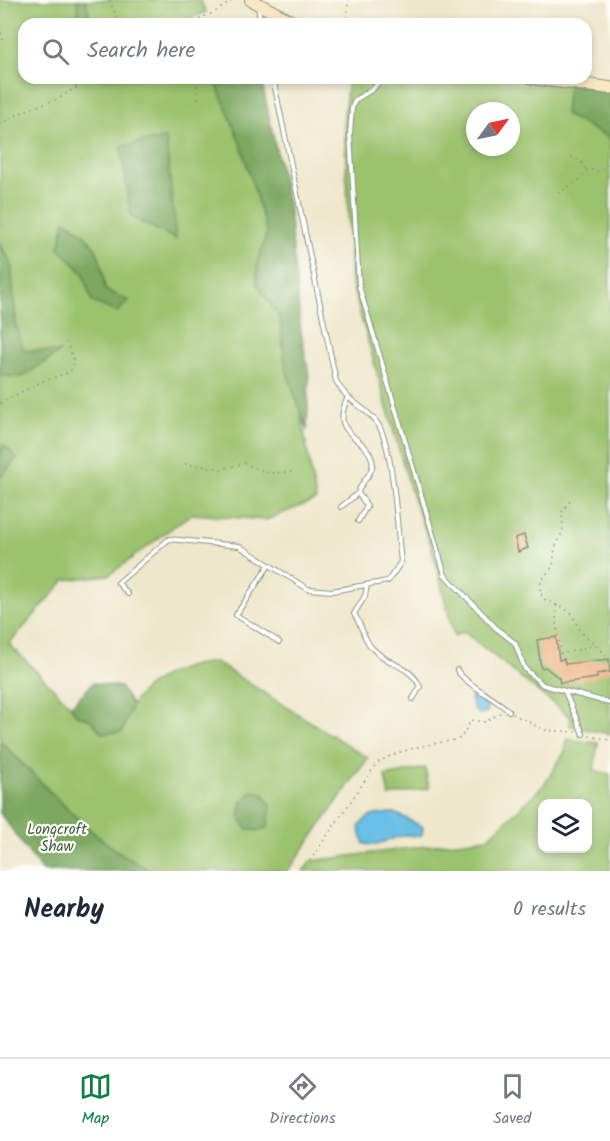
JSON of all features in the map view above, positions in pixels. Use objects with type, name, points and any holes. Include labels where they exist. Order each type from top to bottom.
[{"type":"main road","points":[[254,2],[285,18]]},
{"type":"main road","points":[[579,84],[610,88]]},
{"type":"lane","points":[[254,2],[259,18]]},
{"type":"lane","points":[[128,594],[118,583],[170,539],[239,546],[308,589],[321,592],[388,581],[401,562],[388,455],[382,434],[373,419],[347,399],[336,381],[274,84]]},
{"type":"lane","points":[[377,84],[356,100],[352,108],[350,134],[359,286],[445,575],[497,629],[514,643],[525,669],[543,685],[610,703]]},
{"type":"lane","points":[[341,507],[358,493],[359,487],[370,472],[372,459],[347,432],[343,414],[347,399]]},
{"type":"lane","points":[[358,493],[367,506],[358,521]]},
{"type":"lane","points":[[269,565],[237,615],[279,642]]},
{"type":"lane","points":[[367,585],[365,596],[354,614],[363,625],[372,648],[416,676],[420,687],[413,699]]},
{"type":"lane","points":[[457,670],[465,680],[489,694],[509,711]]},
{"type":"lane","points":[[565,692],[583,734]]},
{"type":"path","points":[[109,0],[117,18]]},
{"type":"path","points":[[202,18],[233,0]]},
{"type":"path","points":[[346,18],[349,0]]},
{"type":"path","points":[[0,27],[3,40]]},
{"type":"path","points":[[0,124],[26,110],[58,99],[82,84]]},
{"type":"path","points":[[197,84],[200,102]]},
{"type":"path","points":[[571,157],[581,161],[587,171]]},
{"type":"path","points":[[587,171],[599,172],[610,162]]},
{"type":"path","points":[[558,192],[579,180],[587,171]]},
{"type":"path","points":[[0,403],[44,381],[70,372],[74,361],[66,342]]},
{"type":"path","points":[[184,464],[223,469],[244,463],[268,473],[292,472]]},
{"type":"path","points":[[570,501],[562,512],[563,531],[555,548],[553,566],[541,581],[539,588],[544,599],[571,612],[580,631],[610,658]]},
{"type":"path","points":[[557,605],[556,622],[561,654],[596,645]]},
{"type":"path","points":[[303,871],[377,763],[392,754],[413,747],[460,738],[471,720],[485,722],[509,711],[544,730],[571,731],[610,740]]},
{"type":"green space","points":[[0,0],[200,0],[206,12],[191,18],[18,18],[18,84],[231,84],[260,180],[316,500],[266,520],[191,514],[109,575],[65,580],[9,644],[71,706],[75,714],[91,720],[102,733],[122,732],[132,705],[139,695],[158,680],[180,669],[215,662],[368,758],[288,871],[154,871],[133,861],[92,831],[0,741]]},
{"type":"green space","points":[[77,0],[86,0],[90,18],[78,18]]},
{"type":"green space","points":[[216,84],[256,84],[263,88],[289,210],[301,332],[309,376],[307,431],[285,366],[280,318],[257,284],[257,263],[267,233],[241,145]]},
{"type":"green space","points":[[347,84],[579,84],[610,88],[610,734],[570,726],[571,718],[464,632],[454,636],[432,548],[412,495],[351,282],[344,117]]},
{"type":"green space","points":[[568,84],[610,88],[610,139],[565,114]]},
{"type":"green space","points":[[166,138],[176,239],[131,217],[121,146]]},
{"type":"green space","points":[[65,220],[84,234],[96,249],[102,266],[105,290],[129,301],[117,312],[92,302],[83,273],[59,248]]},
{"type":"green space","points":[[0,244],[11,262],[16,324],[24,350],[60,352],[22,377],[0,376]]},
{"type":"green space","points":[[4,445],[17,458],[0,478],[0,454]]},
{"type":"green space","points":[[93,683],[120,687],[132,705],[122,732],[102,733],[91,720],[75,714],[71,706]]},
{"type":"green space","points":[[567,739],[598,743],[594,770],[610,774],[610,871],[303,871],[311,861],[488,838],[544,785],[565,751]]},
{"type":"green space","name":"Longcroft Shaw","points":[[0,741],[72,814],[92,831],[133,861],[154,871],[42,871],[0,813]]},
{"type":"green space","points":[[425,768],[429,788],[389,796],[385,776]]},
{"type":"green space","points":[[252,791],[263,793],[271,805],[268,827],[260,831],[247,829],[239,816],[242,802]]},
{"type":"water","points":[[474,694],[488,705],[487,712],[479,714],[474,710],[471,698]]},
{"type":"water","points":[[395,813],[423,827],[422,835],[408,835],[376,844],[364,844],[359,827],[362,822],[374,815]]},
{"type":"building","points":[[524,535],[528,548],[518,552],[515,538]]},
{"type":"building","points":[[556,637],[559,660],[564,659],[565,664],[609,659],[610,672],[597,674],[597,678],[560,683],[559,678],[545,667],[541,668],[537,640]]}]
